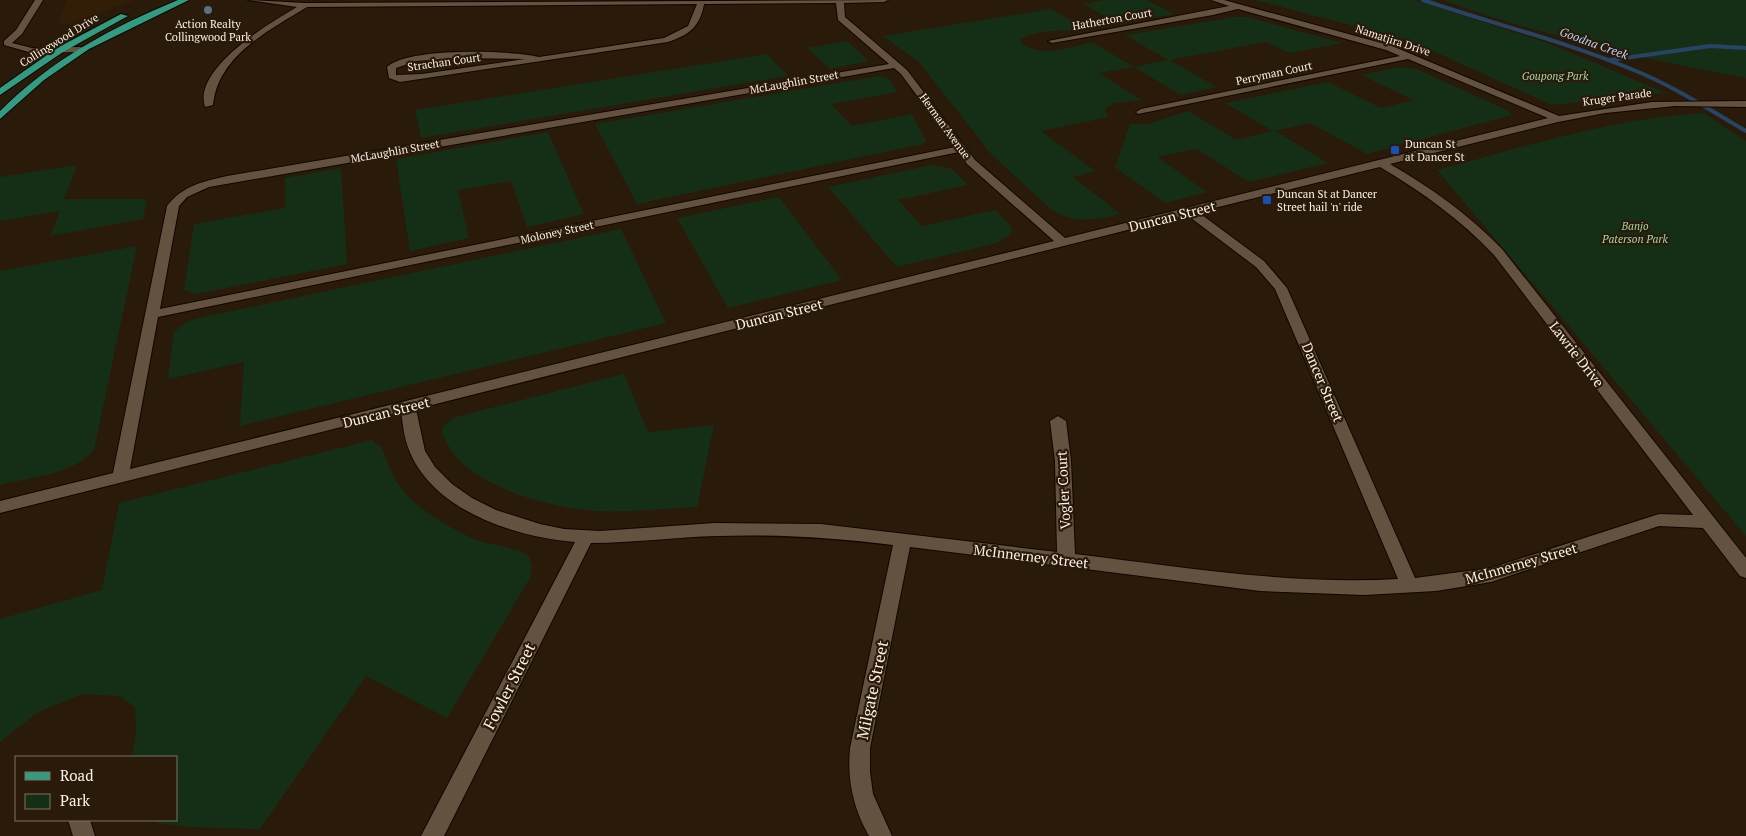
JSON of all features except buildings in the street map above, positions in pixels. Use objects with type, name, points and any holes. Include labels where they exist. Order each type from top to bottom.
[{"type":"main road","name":"Collingwood Drive","points":[[0,116],[31,86],[80,50],[186,0]]},
{"type":"main road","name":"Collingwood Drive","points":[[0,92],[73,42],[135,10]]},
{"type":"street","points":[[40,0],[20,32],[7,43],[8,48],[25,50],[80,50]]},
{"type":"street","points":[[252,0],[305,5],[387,2],[884,0]]},
{"type":"street","name":"Namatjira Drive","points":[[1215,0],[1371,43],[1411,56],[1558,119]]},
{"type":"street","name":"Herman Avenue","points":[[840,1],[841,18],[911,79],[971,162],[1064,243]]},
{"type":"street","name":"Strachan Court","points":[[538,59],[525,56],[432,57],[398,63],[392,67],[390,72],[394,77],[409,79],[649,43],[679,35],[696,23],[701,2]]},
{"type":"street","points":[[208,105],[207,93],[218,72],[236,52],[305,5]]},
{"type":"street","name":"Hatherton Court","points":[[1052,41],[1214,13],[1235,7]]},
{"type":"street","points":[[20,32],[27,40],[32,42],[94,43]]},
{"type":"street","name":"Perryman Court","points":[[1141,112],[1411,56]]},
{"type":"street","name":"McLaughlin Street","points":[[120,478],[173,206],[182,196],[207,184],[897,65]]},
{"type":"street","name":"Kruger Parade","points":[[1558,119],[1619,107],[1680,103],[1746,104]]},
{"type":"street","name":"Duncan Street","points":[[0,507],[1558,119]]},
{"type":"street","name":"Moloney Street","points":[[153,314],[960,149]]},
{"type":"street","name":"Lawrie Drive","points":[[1383,164],[1453,208],[1480,231],[1746,571]]},
{"type":"street","name":"Dancer Street","points":[[1190,212],[1260,264],[1281,288],[1410,586]]},
{"type":"street","name":"McInnerney Street","points":[[408,406],[411,427],[422,458],[430,471],[472,506],[503,520],[540,531],[586,537],[760,528],[821,530],[1260,584],[1318,588],[1410,586],[1464,580],[1491,575],[1572,550],[1651,521],[1666,519],[1708,522]]},
{"type":"street","name":"Vogler Court","points":[[1058,421],[1064,461],[1066,560]]},
{"type":"street","name":"Fowler Street","points":[[432,836],[586,537]]},
{"type":"street","name":"Milgate Street","points":[[881,836],[868,814],[861,792],[858,772],[860,748],[903,541]]},
{"type":"street","points":[[79,821],[84,836]]},
{"type":"shaded area","points":[[67,0],[136,0],[68,24],[57,25]]},
{"type":"green space","points":[[1105,0],[1146,0],[1174,14],[1119,24],[1083,4]]},
{"type":"green space","name":"Goupong Park","points":[[1255,0],[1414,0],[1550,44],[1666,93],[1552,105],[1411,41]]},
{"type":"green space","points":[[1443,0],[1746,0],[1746,78],[1593,45],[1479,13]]},
{"type":"green space","points":[[1051,9],[1086,29],[1034,34],[1020,40],[1021,43],[1029,48],[1047,51],[1065,49],[1092,42],[1134,67],[1099,73],[1141,100],[1115,103],[1107,107],[1105,111],[1109,117],[1041,131],[1095,171],[1073,177],[1120,214],[1085,220],[1069,217],[1052,210],[991,154],[919,62],[883,36]]},
{"type":"green space","points":[[1235,17],[1247,17],[1342,43],[1289,53],[1266,42],[1169,60],[1217,87],[1181,95],[1134,67],[1168,60],[1125,35]]},
{"type":"green space","points":[[847,41],[867,59],[865,62],[830,69],[807,48]]},
{"type":"green space","points":[[767,54],[788,76],[421,138],[415,110]]},
{"type":"green space","points":[[1398,67],[1416,69],[1507,110],[1512,115],[1367,154],[1310,123],[1275,131],[1328,163],[1249,182],[1197,149],[1157,157],[1207,192],[1165,203],[1115,167],[1130,124],[1147,124],[1188,111],[1236,140],[1273,131],[1225,103],[1328,82],[1381,108],[1414,100],[1361,75]]},
{"type":"green space","points":[[879,76],[889,79],[897,92],[831,104],[852,126],[912,114],[926,141],[923,144],[637,204],[595,124]]},
{"type":"green space","name":"Banjo Paterson Park","points":[[1704,113],[1746,141],[1746,536],[1437,170],[1602,127],[1670,116]]},
{"type":"green space","points":[[548,132],[584,214],[527,227],[511,181],[458,190],[469,238],[410,251],[396,159]]},
{"type":"green space","points":[[77,165],[64,199],[147,199],[143,219],[50,236],[60,211],[0,221],[0,177]]},
{"type":"green space","points":[[932,165],[952,169],[968,185],[898,200],[922,226],[996,210],[1012,228],[1011,234],[997,243],[897,267],[828,187]]},
{"type":"green space","points":[[341,168],[347,264],[196,294],[184,290],[194,224],[285,208],[285,178]]},
{"type":"green space","points":[[779,197],[842,280],[728,308],[677,218]]},
{"type":"green space","points":[[621,229],[666,323],[240,426],[244,362],[168,379],[174,332],[188,321]]},
{"type":"green space","points":[[137,246],[94,450],[75,465],[63,470],[0,485],[0,271]]},
{"type":"green space","points":[[624,374],[648,432],[714,425],[697,507],[598,511],[538,501],[517,494],[477,475],[462,463],[450,449],[442,432],[443,426],[455,417]]},
{"type":"green space","points":[[372,440],[381,447],[395,480],[412,501],[441,522],[475,540],[521,551],[529,557],[532,567],[531,576],[447,718],[366,676],[260,829],[189,827],[158,823],[155,821],[178,821],[178,756],[132,756],[136,733],[135,707],[119,696],[82,694],[38,712],[0,742],[0,619],[102,590],[119,503]]},
{"type":"waterway","name":"Goodna Creek","points":[[1423,0],[1557,42],[1636,71],[1678,91],[1746,131]]},
{"type":"waterway","points":[[1610,60],[1710,46],[1746,48]]},
{"type":"place","name":"Action Realty Collingwood Park","points":[[208,10]]},
{"type":"place","name":"Duncan St at Dancer St","points":[[1395,150]]},
{"type":"place","name":"Duncan St at Dancer Street hail 'n' ride","points":[[1267,200]]}]
